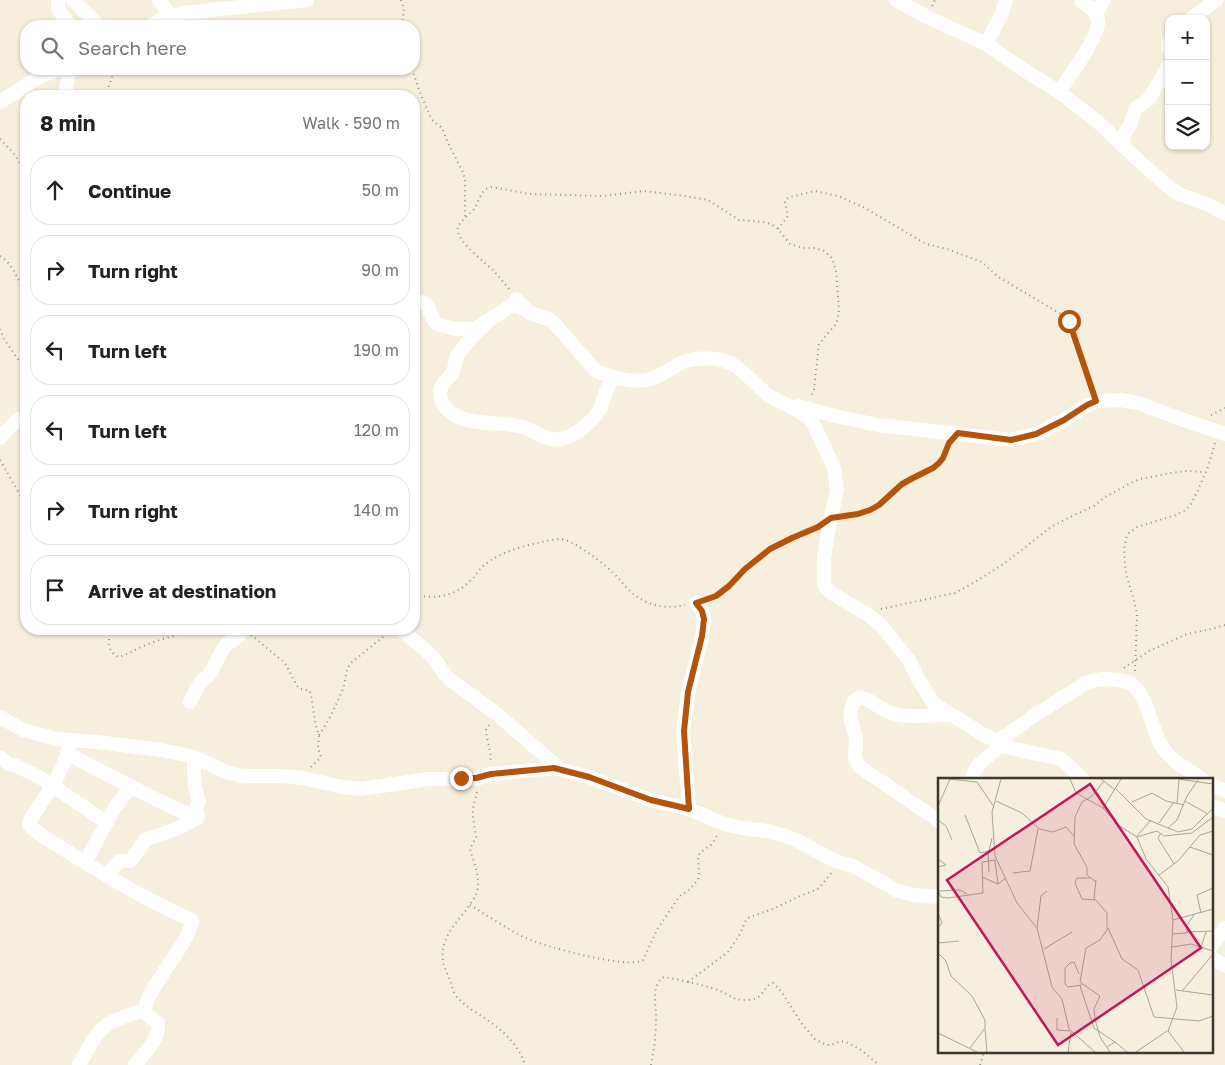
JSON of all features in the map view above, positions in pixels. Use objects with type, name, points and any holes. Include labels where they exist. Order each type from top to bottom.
[{"type":"street","points":[[58,0],[58,9],[65,20]]},
{"type":"street","points":[[73,0],[95,20]]},
{"type":"street","points":[[159,0],[171,16]]},
{"type":"street","points":[[163,20],[183,13],[307,0]]},
{"type":"street","points":[[896,0],[929,18],[986,44],[1059,92],[1098,122],[1171,189],[1225,214]]},
{"type":"street","points":[[986,44],[1002,13],[1006,0]]},
{"type":"street","points":[[1059,92],[1098,28],[1096,14],[1081,0]]},
{"type":"street","points":[[1096,14],[1104,0]]},
{"type":"street","points":[[1196,15],[1216,0]]},
{"type":"street","points":[[1122,145],[1125,130],[1131,123],[1135,110],[1149,98],[1165,72]]},
{"type":"street","points":[[0,102],[46,75]]},
{"type":"street","points":[[66,90],[69,75]]},
{"type":"street","points":[[516,299],[530,313],[553,322],[595,370],[602,374],[646,380],[663,374],[688,360],[719,359],[735,365],[762,390],[809,417],[834,468],[837,490],[824,558],[824,581],[826,587],[830,592],[864,612],[881,625],[909,660],[918,679],[934,704],[993,739],[1060,759],[1082,778]]},
{"type":"street","points":[[420,302],[428,306],[434,321],[439,325],[470,330],[511,306],[514,305],[527,310]]},
{"type":"street","points":[[489,320],[462,349],[452,375],[446,380],[440,391],[443,404],[453,414],[471,420],[518,426],[544,438],[554,440],[566,438],[591,421],[597,414],[613,377]]},
{"type":"street","points":[[780,402],[878,425],[1011,440],[1036,434],[1096,401],[1121,400],[1138,403],[1222,433]]},
{"type":"street","points":[[0,438],[16,420],[20,419]]},
{"type":"street","points":[[689,809],[684,731],[688,692],[702,636],[704,619],[702,611],[696,603]]},
{"type":"street","points":[[190,702],[201,681],[209,675],[225,646],[239,635]]},
{"type":"street","points":[[407,635],[433,657],[449,679],[497,714],[561,770]]},
{"type":"street","points":[[972,778],[975,769],[1004,741],[1038,713],[1076,688],[1093,680],[1105,679],[1129,682],[1132,685],[1144,700],[1155,733],[1165,751],[1179,764],[1200,778]]},
{"type":"street","points":[[938,821],[860,767],[854,756],[856,740],[849,717],[854,701],[860,698],[868,699],[880,708],[892,713],[908,716],[952,715]]},
{"type":"street","points":[[0,718],[23,730],[43,736],[67,747],[131,787],[197,818]]},
{"type":"street","points":[[67,747],[161,750],[194,758],[230,773],[243,776],[280,776],[361,789],[429,779],[480,777],[491,774],[554,768],[589,777],[651,800],[689,809],[742,828],[783,835],[835,861],[853,866],[872,875],[898,891],[912,895],[938,897]]},
{"type":"street","points":[[67,747],[53,785],[30,820],[29,825],[106,876],[192,922],[190,930],[172,962],[152,990],[144,1006],[145,1012],[158,1023],[158,1030],[148,1049],[135,1065]]},
{"type":"street","points":[[194,758],[195,788],[199,799],[195,810],[197,818]]},
{"type":"street","points":[[0,759],[28,771],[53,785],[106,823]]},
{"type":"street","points":[[1212,784],[1225,790]]},
{"type":"street","points":[[85,863],[115,807],[131,787]]},
{"type":"street","points":[[1212,806],[1225,811]]},
{"type":"street","points":[[106,876],[119,861],[132,859],[145,840],[176,829],[197,818]]},
{"type":"street","points":[[1212,946],[1225,928]]},
{"type":"street","points":[[1212,958],[1225,966]]},
{"type":"street","points":[[79,1065],[98,1033],[106,1025],[144,1010]]},
{"type":"path","points":[[401,0],[404,9],[403,20]]},
{"type":"path","points":[[107,90],[113,75]]},
{"type":"path","points":[[414,75],[419,90]]},
{"type":"path","points":[[420,92],[432,120],[442,128],[463,172],[465,180],[465,219]]},
{"type":"path","points":[[0,139],[15,155],[20,164]]},
{"type":"path","points":[[516,299],[494,272],[470,251],[458,232],[460,224],[474,210],[486,188],[490,187],[529,194],[595,196],[644,191],[708,200],[739,220],[771,224],[778,229],[790,244],[803,248],[815,248],[824,251],[832,258],[836,271],[838,317],[836,324],[820,344],[814,389],[808,408]]},
{"type":"path","points":[[778,229],[788,216],[786,199],[815,191],[838,196],[865,208],[926,244],[947,249],[982,262],[997,276],[1064,316],[1069,321],[1096,401]]},
{"type":"path","points":[[0,256],[10,264],[20,284]]},
{"type":"path","points":[[0,329],[4,339],[20,362]]},
{"type":"path","points":[[420,596],[433,597],[449,595],[461,590],[482,567],[499,555],[520,546],[558,539],[569,541],[596,558],[612,570],[639,599],[653,606],[668,607],[696,603],[716,596],[770,549],[818,527],[831,518],[858,514],[879,505],[902,484],[939,463],[949,443],[958,433]]},
{"type":"path","points":[[1135,661],[1137,614],[1126,574],[1124,550],[1126,538],[1137,528],[1186,510],[1191,504],[1222,433]]},
{"type":"path","points":[[0,460],[20,495]]},
{"type":"path","points":[[864,612],[955,593],[1005,563],[1051,527],[1094,506],[1105,497],[1131,482],[1171,473],[1186,471],[1205,472]]},
{"type":"path","points":[[1105,679],[1149,651],[1187,634],[1225,625]]},
{"type":"path","points":[[109,635],[108,646],[112,654],[118,657],[150,643],[177,635]]},
{"type":"path","points":[[248,635],[285,663],[297,686],[310,691],[319,735],[318,748],[320,758],[310,769],[314,780]]},
{"type":"path","points":[[319,735],[329,720],[346,681],[346,668],[386,635]]},
{"type":"path","points":[[497,714],[486,730],[491,756],[480,777],[473,808],[476,837],[470,849],[478,877],[478,887],[470,904],[450,931],[444,944],[442,960],[455,994],[467,1006],[516,1044],[525,1065]]},
{"type":"path","points":[[470,904],[528,939],[598,959],[616,962],[640,962],[658,928],[675,903],[698,880],[698,856],[711,846],[722,822]]},
{"type":"path","points":[[688,982],[728,952],[748,918],[773,909],[820,887],[831,875],[835,861]]},
{"type":"path","points":[[652,1065],[656,1014],[654,996],[657,986],[664,976],[713,988],[738,999],[749,1000],[762,995],[768,985],[773,983],[782,991],[802,1024],[815,1039],[821,1043],[831,1045],[841,1041],[846,1042],[861,1050],[879,1065]]},
{"type":"path","points":[[980,1065],[984,1052]]},
{"type":"route","points":[[461,778],[476,778],[491,774],[554,768],[589,777],[651,800],[689,809],[684,731],[688,692],[702,636],[704,619],[702,611],[696,603],[716,596],[770,549],[818,527],[831,518],[858,514],[879,505],[902,484],[939,463],[949,443],[958,433],[1011,440],[1036,434],[1096,401],[1069,321]]}]
